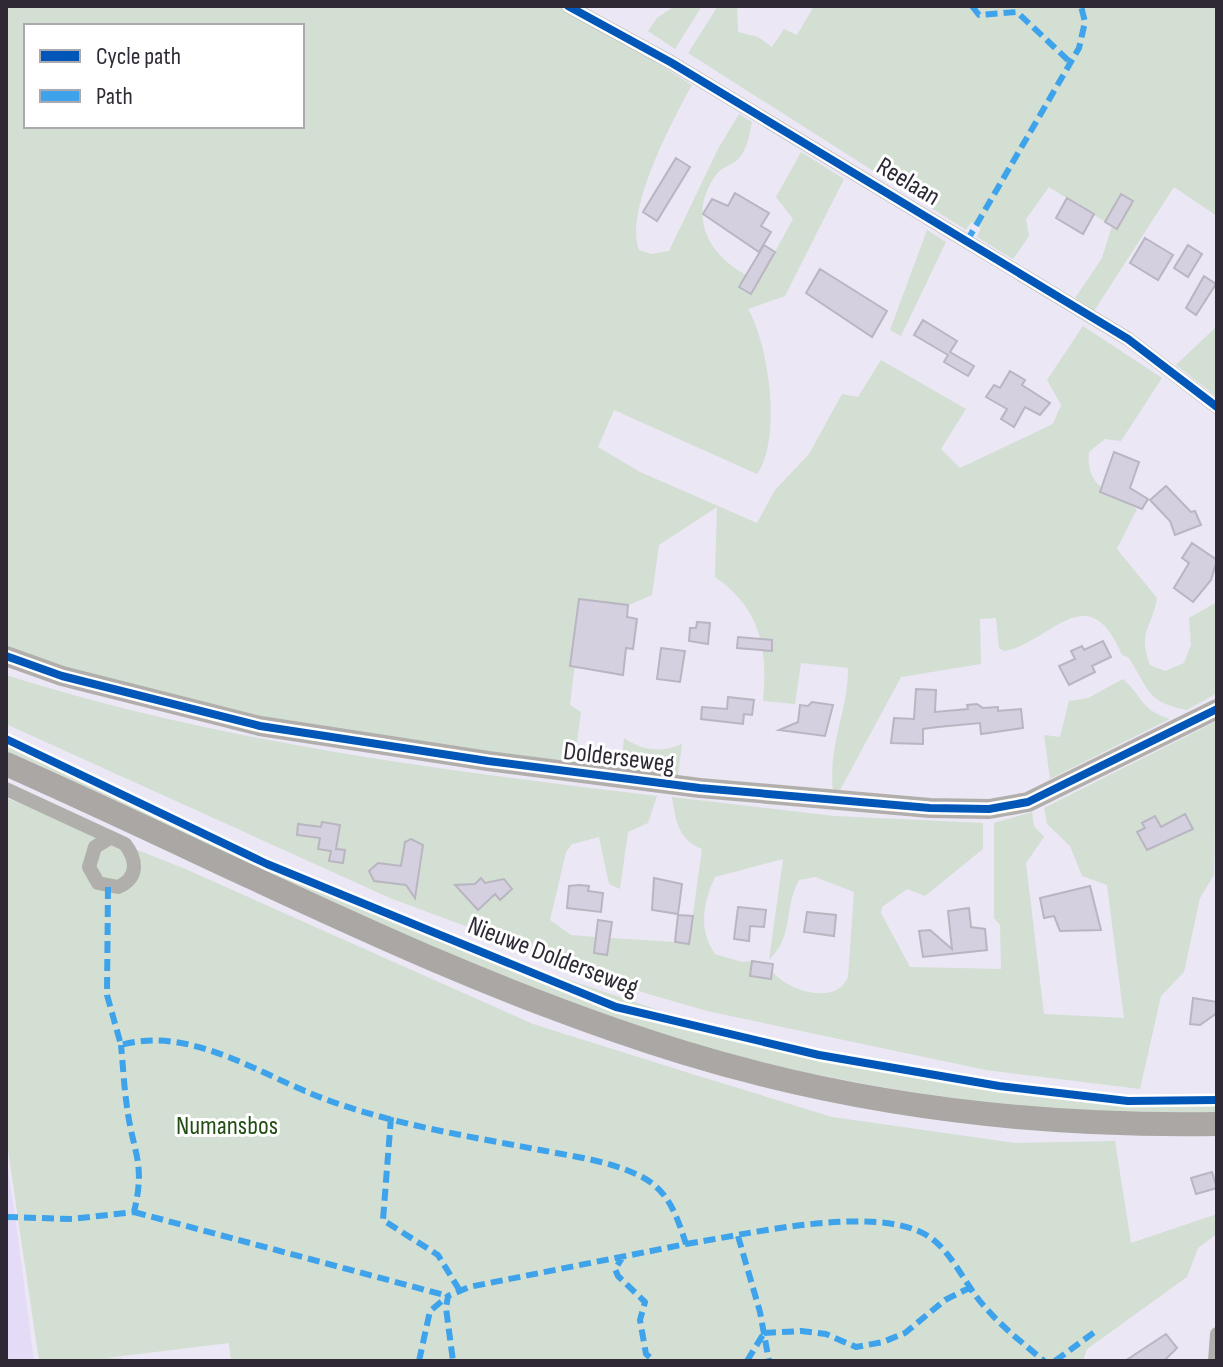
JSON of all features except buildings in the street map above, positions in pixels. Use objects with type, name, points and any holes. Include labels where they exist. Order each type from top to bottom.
[{"type":"main road","name":"Dolderseweg","points":[[6,656],[62,676],[260,726],[488,761],[685,786],[930,808],[989,809],[1028,802],[1217,709]]},
{"type":"main road","name":"Nieuwe Dolderseweg","points":[[6,764],[416,951],[563,1012],[687,1054],[840,1092],[938,1109],[1092,1125],[1217,1124]]},
{"type":"street","name":"Reelaan","points":[[568,6],[672,63],[1128,339],[1217,407]]},
{"type":"street","points":[[6,789],[108,839]]},
{"type":"street","points":[[1215,1361],[1217,1334]]},
{"type":"shaded area","points":[[6,1157],[15,1216],[34,1361],[6,1361]]},
{"type":"green space","points":[[6,6],[566,6],[692,85],[663,142],[644,190],[636,233],[639,250],[651,254],[669,251],[718,149],[739,114],[752,122],[745,149],[740,158],[716,175],[703,209],[704,224],[717,252],[743,273],[759,281],[793,219],[776,197],[801,152],[844,179],[785,296],[748,309],[762,345],[770,392],[769,439],[757,474],[614,410],[598,447],[640,472],[757,523],[775,490],[809,454],[842,394],[858,397],[881,360],[966,409],[941,449],[960,468],[1053,424],[1061,405],[1047,380],[1083,326],[1162,378],[1121,441],[1105,439],[1089,452],[1091,473],[1096,481],[1109,494],[1137,509],[1117,549],[1157,598],[1145,637],[1150,665],[1165,671],[1184,663],[1191,645],[1189,618],[1217,602],[1217,693],[1187,710],[1155,698],[1128,657],[1122,655],[1109,631],[1096,619],[1082,616],[1068,620],[1021,646],[1004,651],[999,648],[996,618],[980,619],[981,664],[901,677],[839,792],[833,791],[833,758],[848,668],[801,663],[795,704],[763,701],[764,664],[758,632],[743,603],[715,577],[717,507],[659,545],[652,595],[583,625],[579,631],[570,705],[581,712],[574,763],[373,737],[199,705],[6,650]]},
{"type":"green space","points":[[675,6],[702,6],[675,49],[648,31],[657,18]]},
{"type":"green space","points":[[718,6],[737,6],[738,32],[758,37],[772,47],[784,29],[797,35],[814,6],[1217,6],[1217,216],[1174,187],[1094,311],[1075,298],[1102,258],[1112,226],[1049,187],[1026,219],[1029,236],[1013,259],[977,237],[981,228],[971,222],[966,230],[688,53]]},
{"type":"green space","points":[[927,230],[946,242],[901,336],[890,330]]},
{"type":"green space","points":[[1217,326],[1217,397],[1176,365]]},
{"type":"green space","points":[[6,675],[166,719],[247,736],[410,764],[657,796],[648,823],[628,832],[620,889],[609,884],[599,837],[572,844],[566,852],[550,920],[571,935],[596,937],[595,953],[607,955],[610,938],[689,943],[702,849],[683,835],[672,797],[834,816],[983,823],[983,849],[925,896],[907,889],[882,907],[881,913],[910,967],[1001,969],[1000,925],[994,918],[994,823],[1032,812],[1034,826],[1044,837],[1026,863],[1044,1014],[1124,1018],[1107,885],[1082,876],[1070,846],[1047,824],[1044,808],[1217,721],[1214,875],[1200,898],[1184,972],[1161,996],[1140,1089],[986,1070],[707,1011],[645,993],[390,898],[6,724]],"holes":[[[783,859],[769,960],[786,931],[791,901],[799,880],[815,877],[854,892],[848,977],[842,986],[833,991],[811,992],[788,984],[772,971],[771,979],[750,976],[752,961],[742,962],[715,954],[704,926],[708,897],[715,877]]]},
{"type":"green space","points":[[1123,679],[1147,707],[1170,719],[1050,779],[1044,735],[1060,737],[1069,701],[1088,698]]},
{"type":"green space","points":[[6,737],[336,889],[507,959],[682,1018],[798,1047],[1014,1090],[1124,1102],[1217,1105],[1217,1115],[1129,1114],[954,1098],[780,1067],[610,1019],[484,973],[6,758]]},
{"type":"green space","points":[[624,738],[652,749],[667,749],[682,744],[678,775],[621,769]]},
{"type":"green space","name":"Numansbos","points":[[6,798],[183,868],[533,1024],[692,1074],[832,1117],[1015,1143],[1115,1141],[1131,1243],[1217,1214],[1217,1234],[1198,1248],[1187,1277],[1087,1349],[1083,1361],[231,1361],[229,1343],[106,1358],[121,1358],[123,1361],[39,1361],[6,1137]]},
{"type":"marked path","points":[[972,6],[979,15],[1017,12],[1071,63]]},
{"type":"marked path","points":[[967,241],[1079,48],[1085,22],[1081,6]]},
{"type":"marked path","points":[[108,887],[107,995],[121,1045],[145,1041],[192,1045],[360,1111],[418,1126],[615,1166],[650,1182],[664,1196],[675,1214],[686,1244],[469,1287],[448,1296],[446,1308],[453,1361]]},
{"type":"marked path","points":[[6,1217],[72,1219],[134,1212],[139,1169],[127,1107],[121,1045]]},
{"type":"marked path","points":[[391,1117],[383,1220],[438,1255],[460,1291]]},
{"type":"marked path","points":[[134,1212],[448,1296]]},
{"type":"marked path","points":[[686,1244],[809,1224],[876,1222],[905,1226],[937,1243],[978,1299],[1044,1361]]},
{"type":"marked path","points":[[738,1236],[760,1312],[769,1361]]},
{"type":"marked path","points":[[624,1255],[615,1269],[618,1276],[645,1302],[640,1320],[646,1354],[654,1361]]},
{"type":"marked path","points":[[764,1333],[801,1331],[826,1334],[856,1347],[883,1342],[905,1333],[945,1300],[969,1288]]},
{"type":"marked path","points":[[419,1361],[430,1311],[448,1296]]},
{"type":"marked path","points":[[1055,1361],[1096,1331]]},
{"type":"marked path","points":[[747,1361],[764,1333]]},
{"type":"cycle path","points":[[568,6],[672,63],[1128,339],[1217,407]]},
{"type":"cycle path","points":[[6,656],[62,676],[260,726],[488,761],[700,788],[930,808],[989,809],[1028,802],[1217,709]]},
{"type":"cycle path","points":[[6,739],[267,864],[616,1007],[819,1055],[999,1086],[1128,1101],[1217,1100]]}]
